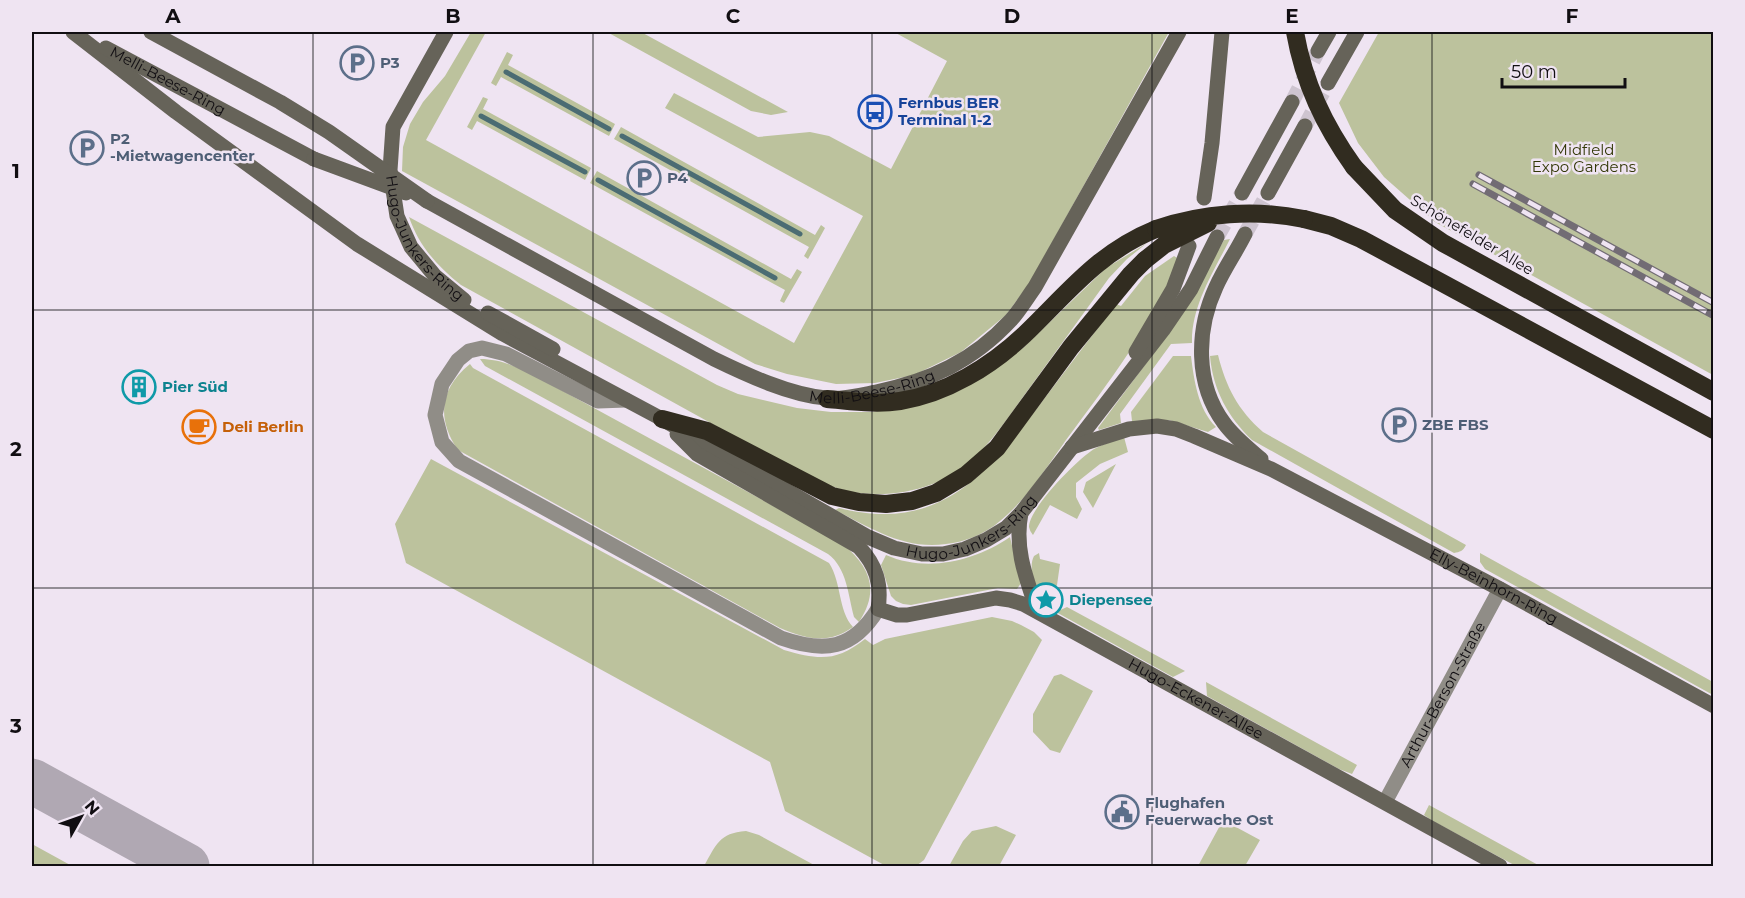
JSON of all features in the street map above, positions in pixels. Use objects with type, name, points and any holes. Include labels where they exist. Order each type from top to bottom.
[{"type":"highway","name":"Schönefelder Allee","points":[[1295,32],[1309,88],[1336,142],[1354,167],[1395,210],[1443,243],[1713,392]]},
{"type":"highway","points":[[827,399],[867,403],[901,401],[933,392],[966,378],[1023,336],[1082,276],[1101,259],[1122,246],[1155,229],[1180,221],[1204,216],[1263,213],[1305,219],[1331,226],[1361,239],[1713,430]]},
{"type":"highway","points":[[662,419],[707,431],[832,496],[859,502],[886,504],[912,501],[936,493],[966,475],[997,448],[1077,339],[1145,260],[1164,245],[1185,233],[1226,215]]},
{"type":"street","name":"Melli-Beese-Ring","points":[[74,32],[314,159],[427,201]]},
{"type":"street","name":"Hugo-Junkers-Ring","points":[[74,32],[176,112],[357,244],[503,334],[662,419],[847,526],[894,548],[922,554],[943,554],[965,549],[1006,528],[1021,513],[1164,330],[1191,289],[1217,237]]},
{"type":"street","name":"Melli-Beese-Ring","points":[[151,32],[280,102],[319,126],[427,201],[714,359],[762,381],[827,399],[868,394],[928,379],[961,362],[1011,320],[1035,287],[1179,32]]},
{"type":"street","name":"Hugo-Junkers-Ring","points":[[446,32],[393,127],[390,170],[397,216],[403,231],[421,261],[458,297],[608,378],[626,400]]},
{"type":"street","points":[[1204,198],[1212,143],[1222,32]]},
{"type":"street","points":[[1318,51],[1329,32]]},
{"type":"street","points":[[1329,83],[1357,32]]},
{"type":"street","points":[[1242,193],[1292,102]]},
{"type":"street","points":[[1268,193],[1305,126]]},
{"type":"street","name":"Elly-Beinhorn-Ring","points":[[1245,234],[1216,286],[1205,315],[1202,332],[1202,362],[1205,383],[1213,405],[1225,424],[1271,469]]},
{"type":"street","points":[[1092,420],[1173,289],[1189,246]]},
{"type":"street","name":"Hugo-Junkers-Ring","points":[[626,400],[598,400],[506,354],[482,348],[469,351],[462,356],[449,372],[442,384],[435,415],[442,442],[459,461],[781,638],[814,647],[841,644],[862,630],[878,609]]},
{"type":"street","points":[[662,419],[697,454],[859,547],[875,568],[880,590],[878,609]]},
{"type":"street","name":"Elly-Beinhorn-Ring","points":[[1072,447],[1129,429],[1157,426],[1176,429],[1271,469],[1500,589],[1713,706]]},
{"type":"street","points":[[1021,513],[1018,529],[1019,544],[1037,610]]},
{"type":"street","name":"Arthur-Berson-Straße","points":[[1385,802],[1500,589]]},
{"type":"street","name":"Hugo-Eckener-Allee","points":[[878,609],[897,615],[908,615],[996,598],[1010,600],[1037,610],[1080,636],[1500,867]]},
{"type":"green space","points":[[471,32],[486,32],[426,140],[794,343],[863,216],[665,108],[674,93],[758,137],[810,132],[829,136],[891,169],[947,61],[894,32],[1169,32],[1029,284],[1006,315],[961,352],[914,375],[875,383],[836,384],[787,374],[755,364],[402,171],[403,147],[410,124],[423,102],[445,76]]},
{"type":"green space","points":[[607,32],[641,32],[788,112],[771,115],[751,111]]},
{"type":"green space","name":"Midfield Expo Gardens","points":[[1379,32],[1713,32],[1713,375],[1435,222],[1384,177],[1358,143],[1339,103]]},
{"type":"green space","points":[[507,52],[513,55],[508,65],[615,124],[609,136],[501,77],[496,86],[491,83]]},
{"type":"green space","points":[[483,97],[488,99],[483,109],[591,168],[585,180],[477,121],[472,130],[467,127]]},
{"type":"green space","points":[[621,127],[815,235],[821,225],[825,228],[808,259],[804,256],[809,247],[614,139]]},
{"type":"green space","points":[[597,171],[791,279],[797,269],[802,272],[784,303],[780,301],[785,290],[590,183]]},
{"type":"green space","points":[[409,217],[717,385],[738,394],[797,408],[831,412],[870,412],[907,408],[1023,348],[1106,268],[1147,243],[1109,278],[1006,421],[977,455],[952,475],[938,482],[907,491],[875,494],[845,490],[803,474],[461,285],[430,255]]},
{"type":"green space","points":[[1230,239],[1199,302],[1192,343],[1171,344],[1120,414],[1121,423],[1099,430],[1098,428],[1170,331],[1224,240]]},
{"type":"green space","points":[[1174,256],[1179,259],[1168,284],[1128,353],[1036,483],[1019,503],[994,526],[974,537],[960,541],[946,544],[916,544],[888,536],[835,510],[839,508],[875,514],[907,512],[935,504],[960,491],[982,472],[1024,426],[1116,304],[1121,306],[1145,276]]},
{"type":"green space","points":[[1218,355],[1234,397],[1254,424],[1263,432],[1466,545],[1464,549],[1454,553],[1252,440],[1229,412],[1218,391],[1210,356]]},
{"type":"green space","points":[[1173,356],[1191,356],[1195,384],[1201,403],[1216,427],[1208,432],[1169,420],[1132,421],[1131,412]]},
{"type":"green space","points":[[480,359],[499,361],[528,372],[843,544],[860,561],[869,580],[869,600],[859,622],[854,617],[843,574],[828,554],[485,366]]},
{"type":"green space","points":[[470,364],[473,368],[829,563],[845,613],[853,627],[844,633],[826,638],[808,637],[780,628],[458,450],[446,426],[444,404],[452,383]]},
{"type":"green space","points":[[1124,437],[1128,452],[1100,464],[1076,483],[1076,497],[1082,509],[1077,519],[1050,505],[1033,535],[1029,527],[1031,519],[1056,485],[1094,449]]},
{"type":"green space","points":[[431,459],[784,650],[807,656],[827,657],[845,652],[865,639],[873,645],[885,639],[992,617],[1021,625],[1034,632],[1042,640],[924,860],[916,866],[886,866],[785,811],[770,762],[406,563],[395,524]]},
{"type":"green space","points":[[1116,464],[1093,508],[1083,492],[1086,482]]},
{"type":"green space","points":[[1010,537],[1021,583],[1017,589],[998,588],[911,605],[896,601],[891,596],[881,565],[886,555],[918,563],[950,562],[982,552]]},
{"type":"green space","points":[[1039,553],[1040,559],[1060,564],[1057,585],[1046,604],[1036,588],[1032,574],[1032,561]]},
{"type":"green space","points":[[1480,553],[1713,682],[1713,695],[1485,569],[1480,562]]},
{"type":"green space","points":[[1067,607],[1185,671],[1173,677],[1056,612]]},
{"type":"green space","points":[[1061,674],[1093,691],[1060,753],[1050,750],[1033,732],[1033,714],[1054,676]]},
{"type":"green space","points":[[1206,682],[1357,765],[1352,774],[1207,696]]},
{"type":"green space","points":[[1429,805],[1540,866],[1516,866],[1431,820],[1424,815]]},
{"type":"green space","points":[[1223,820],[1260,840],[1245,866],[1198,866]]},
{"type":"green space","points":[[996,826],[1016,835],[999,866],[949,866],[963,841],[972,831]]},
{"type":"green space","points":[[746,831],[759,835],[816,866],[704,866],[719,841],[730,834]]},
{"type":"green space","points":[[32,844],[72,866],[32,866]]},
{"type":"waterway","points":[[506,72],[609,129]]},
{"type":"waterway","points":[[481,116],[585,172]]},
{"type":"waterway","points":[[622,136],[800,234]]},
{"type":"waterway","points":[[598,180],[775,278]]},
{"type":"taxiway","points":[[32,781],[187,866]]},
{"type":"tunnel","points":[[1292,102],[1318,51]]},
{"type":"tunnel","points":[[1305,126],[1328,83]]},
{"type":"tunnel","points":[[1217,237],[1242,193]]},
{"type":"tunnel","points":[[1245,234],[1268,193]]},
{"type":"railway","points":[[1479,175],[1714,303]]},
{"type":"railway","points":[[1473,184],[1714,316]]},
{"type":"place","name":"P3","points":[[357,63]]},
{"type":"place","name":"Fernbus BER Terminal 1-2","points":[[875,112]]},
{"type":"place","name":"P2 -Mietwagencenter","points":[[87,148]]},
{"type":"place","name":"P4","points":[[644,178]]},
{"type":"place","name":"Pier Süd","points":[[139,387]]},
{"type":"place","name":"ZBE FBS","points":[[1399,425]]},
{"type":"place","name":"Deli Berlin","points":[[199,427]]},
{"type":"place","name":"Diepensee","points":[[1046,600]]},
{"type":"place","name":"Flughafen Feuerwache Ost","points":[[1122,812]]}]
